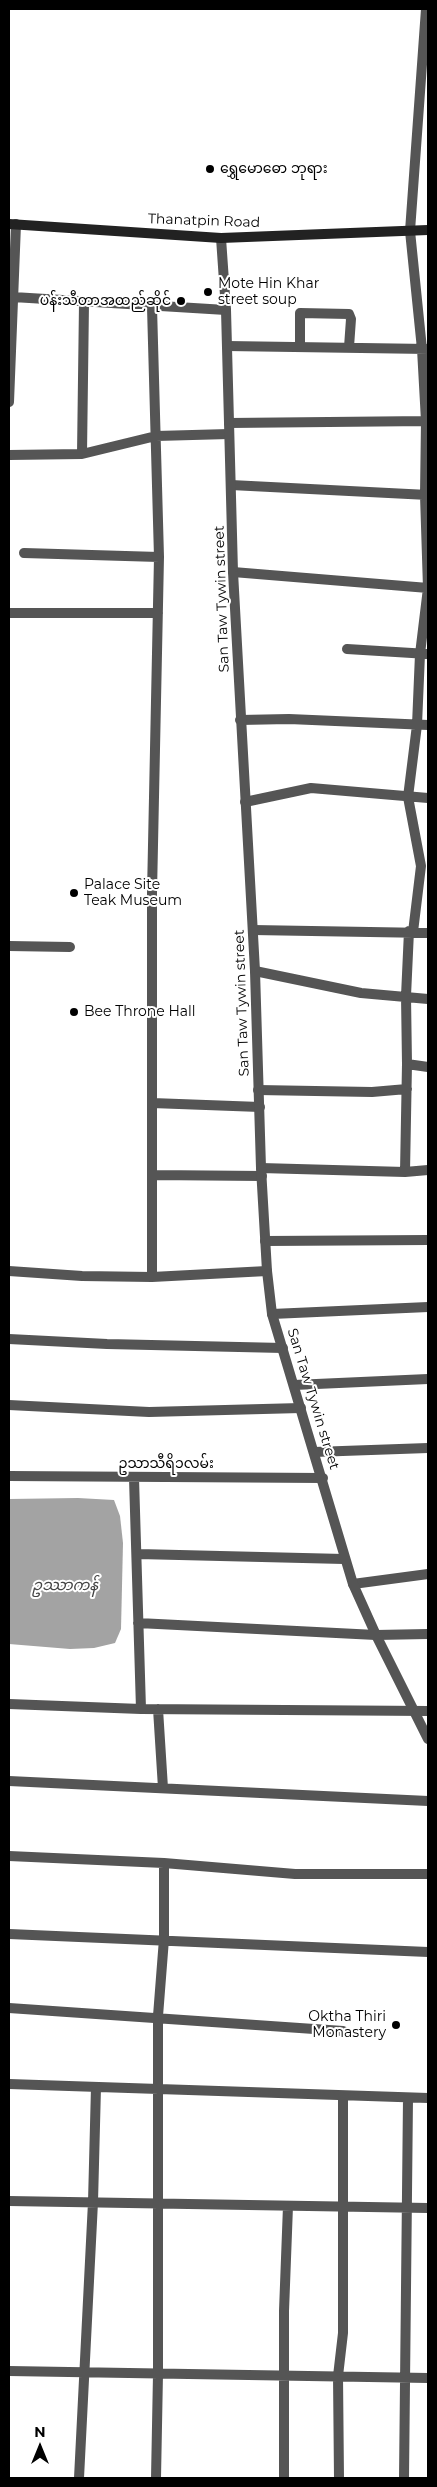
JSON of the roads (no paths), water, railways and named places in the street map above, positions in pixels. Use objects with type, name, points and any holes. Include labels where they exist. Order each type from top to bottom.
[{"type":"main road","name":"Thanatpin Road","points":[[13,224],[221,238],[428,230]]},
{"type":"street","points":[[405,1172],[408,1064],[406,996],[411,932],[425,867],[408,797],[424,654],[428,588],[425,349],[410,231],[426,9]]},
{"type":"street","points":[[9,402],[13,297],[13,224]]},
{"type":"street","name":"San Taw Tywin street","points":[[221,238],[226,310],[233,572],[240,720],[255,971],[265,1241],[272,1314],[323,1478],[344,1559],[353,1584],[376,1635],[428,1739]]},
{"type":"street","points":[[13,297],[84,303],[226,310]]},
{"type":"street","points":[[82,454],[84,303]]},
{"type":"street","points":[[152,307],[159,558],[152,884],[152,1277]]},
{"type":"street","points":[[300,346],[300,313],[349,314],[351,319],[349,347]]},
{"type":"street","points":[[227,346],[425,349]]},
{"type":"street","points":[[229,423],[427,421]]},
{"type":"street","points":[[9,455],[82,454],[156,436],[229,434]]},
{"type":"street","points":[[231,484],[427,495]]},
{"type":"street","points":[[24,553],[159,558]]},
{"type":"street","points":[[233,572],[428,588]]},
{"type":"street","points":[[9,613],[158,613]]},
{"type":"street","points":[[347,649],[424,654]]},
{"type":"street","points":[[240,720],[289,719],[428,724]]},
{"type":"street","points":[[245,802],[310,788],[428,798]]},
{"type":"street","points":[[253,930],[428,933]]},
{"type":"street","points":[[9,946],[70,947]]},
{"type":"street","points":[[255,971],[361,993],[428,998]]},
{"type":"street","points":[[408,1064],[428,1067]]},
{"type":"street","points":[[258,1090],[372,1092],[407,1089]]},
{"type":"street","points":[[152,1103],[260,1106]]},
{"type":"street","points":[[152,1175],[262,1172],[405,1172],[428,1170]]},
{"type":"street","points":[[265,1241],[428,1240]]},
{"type":"street","points":[[9,1271],[82,1276],[152,1277],[267,1271]]},
{"type":"street","points":[[272,1314],[428,1307]]},
{"type":"street","points":[[9,1339],[107,1344],[283,1348]]},
{"type":"street","points":[[294,1385],[428,1379]]},
{"type":"street","points":[[9,1405],[149,1412],[301,1408]]},
{"type":"street","points":[[314,1452],[428,1448]]},
{"type":"street","name":"ဥသာသီရိ၁လမ်း","points":[[9,1476],[323,1478]]},
{"type":"street","points":[[134,1478],[138,1554],[141,1709]]},
{"type":"street","points":[[138,1554],[344,1559]]},
{"type":"street","points":[[353,1584],[428,1574]]},
{"type":"street","points":[[138,1623],[376,1635],[428,1634]]},
{"type":"street","points":[[9,1704],[141,1709],[428,1712]]},
{"type":"street","points":[[158,1709],[163,1788]]},
{"type":"street","points":[[9,1780],[428,1801]]},
{"type":"street","points":[[9,1856],[164,1863],[295,1874],[428,1874]]},
{"type":"street","points":[[156,2478],[158,2374],[158,2016],[164,1940],[164,1863]]},
{"type":"street","points":[[9,1934],[428,1952]]},
{"type":"street","points":[[9,2008],[158,2016],[343,2030]]},
{"type":"street","points":[[9,2084],[342,2097],[428,2098]]},
{"type":"street","points":[[78,2478],[93,2202],[96,2087]]},
{"type":"street","points":[[339,2478],[338,2376],[343,2333],[342,2097]]},
{"type":"street","points":[[404,2478],[408,2098]]},
{"type":"street","points":[[9,2201],[428,2208]]},
{"type":"street","points":[[284,2478],[288,2206]]},
{"type":"street","points":[[9,2371],[428,2378]]},
{"type":"water","name":"ဥဿာကန်","points":[[78,1498],[114,1500],[120,1516],[123,1543],[121,1629],[115,1643],[94,1648],[70,1649],[9,1644],[9,1499]]},
{"type":"place","name":"ရွှေမောဓော ဘုရား","points":[[210,169]]},
{"type":"place","name":"Mote Hin Khar street soup","points":[[208,292]]},
{"type":"place","name":"ပန်းသီတာအထည်ဆိုင်","points":[[181,301]]},
{"type":"place","name":"Palace Site Teak Museum","points":[[74,893]]},
{"type":"place","name":"Bee Throne Hall","points":[[74,1012]]},
{"type":"place","name":"Oktha Thiri Monastery","points":[[396,2025]]}]
